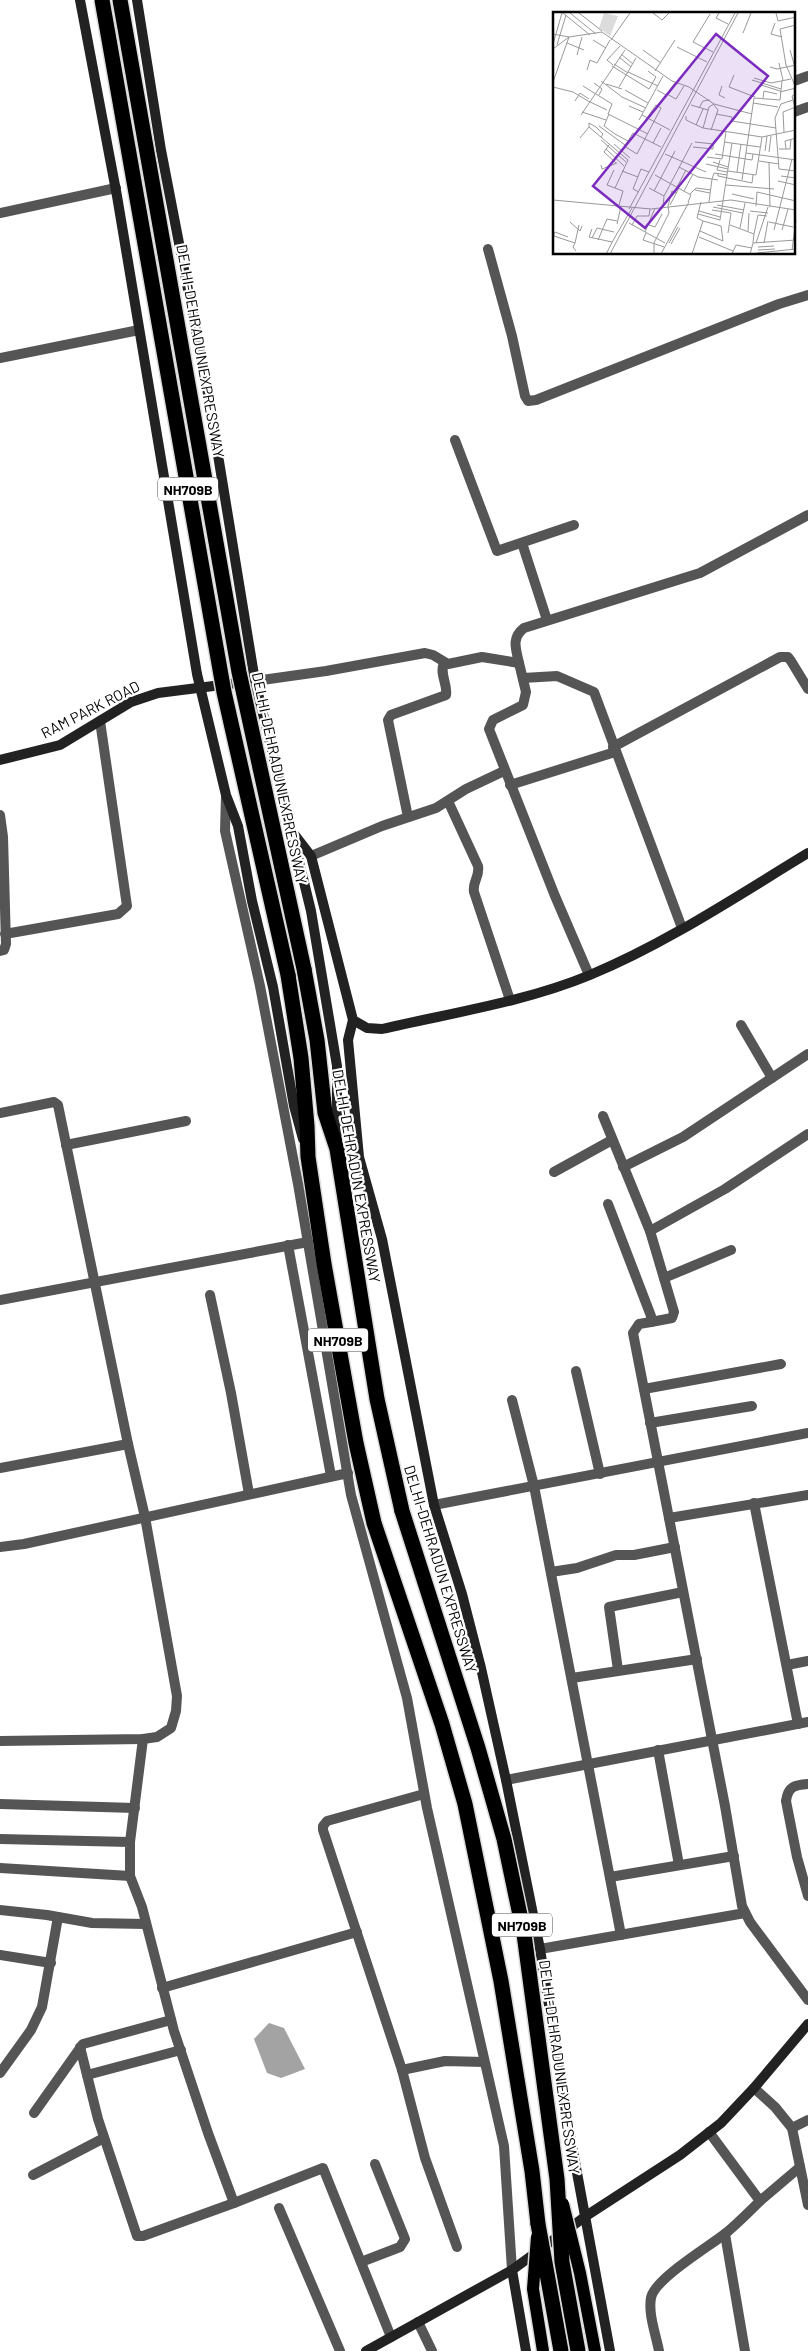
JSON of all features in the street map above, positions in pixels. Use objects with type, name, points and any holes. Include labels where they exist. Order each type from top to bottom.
[{"type":"highway","name":"NH709B","points":[[102,0],[224,692],[288,975],[301,1058],[308,1157],[354,1434],[374,1523],[442,1724],[465,1804],[501,1981],[532,2171],[538,2224],[560,2351]]},
{"type":"highway","name":"DELHI-DEHRADUN EXPRESSWAY","points":[[120,0],[239,672],[304,969],[317,1040],[325,1113],[337,1148],[376,1399],[402,1511],[478,1748],[504,1840],[524,1934],[558,2179],[562,2262],[578,2351]]},
{"type":"main road","points":[[558,2179],[580,2273],[595,2351]]},
{"type":"main road","points":[[538,2224],[533,2289],[543,2351]]},
{"type":"street","points":[[80,0],[116,188],[200,687],[226,795],[238,826],[252,901],[273,987],[294,1106],[308,1157]]},
{"type":"street","points":[[137,0],[161,150],[207,388],[254,681],[311,911],[337,1066],[337,1148]]},
{"type":"street","points":[[796,81],[808,76]]},
{"type":"street","points":[[796,111],[808,107]]},
{"type":"street","points":[[0,213],[116,188]]},
{"type":"street","points":[[488,249],[512,336],[524,396],[528,401],[536,400],[645,359],[779,304],[808,295]]},
{"type":"street","points":[[0,358],[139,330]]},
{"type":"street","points":[[455,440],[495,550],[501,552],[574,525]]},
{"type":"street","points":[[589,975],[510,786],[489,730],[493,720],[523,705],[526,692],[515,644],[519,632],[547,620],[700,573],[808,515]]},
{"type":"street","points":[[522,543],[547,620]]},
{"type":"street","points":[[254,681],[326,671],[425,653],[433,655],[444,663],[452,664],[482,657],[519,663]]},
{"type":"street","points":[[510,786],[614,750],[780,657],[784,656],[791,661],[808,689]]},
{"type":"street","points":[[408,817],[388,720],[391,715],[446,695],[442,673],[444,663]]},
{"type":"street","points":[[524,678],[550,675],[591,688],[597,696],[614,750],[682,928]]},
{"type":"street","name":"RAM PARK ROAD","points":[[0,760],[60,745],[131,702],[158,693],[254,681]]},
{"type":"street","points":[[5,934],[118,914],[127,906],[100,721]]},
{"type":"street","points":[[312,856],[408,817],[429,811],[466,789],[504,771]]},
{"type":"street","points":[[226,795],[226,831],[260,986],[308,1242],[348,1473],[374,1583],[407,1698],[424,1794],[504,2146],[512,2270],[526,2351]]},
{"type":"street","points":[[448,801],[478,866],[478,875],[474,882],[474,892],[510,1000]]},
{"type":"street","points":[[0,815],[3,844],[6,947],[0,951]]},
{"type":"street","points":[[291,831],[312,856],[353,1020],[348,1040],[359,1157],[382,1239],[434,1505],[462,1594],[479,1659],[506,1780],[540,1949],[568,2124],[610,2351]]},
{"type":"street","points":[[353,1020],[367,1028],[382,1029],[545,992],[642,952],[808,854]]},
{"type":"street","points":[[741,1025],[772,1078]]},
{"type":"street","points":[[623,1167],[683,1137],[808,1054]]},
{"type":"street","points":[[0,1113],[55,1102],[66,1145],[145,1517],[177,1696],[174,1722],[171,1728],[158,1737],[144,1739],[0,1741]]},
{"type":"street","points":[[603,1116],[650,1231],[674,1317],[639,1324],[634,1330],[742,1906],[745,1913],[808,2000]]},
{"type":"street","points":[[66,1145],[186,1121]]},
{"type":"street","points":[[650,1231],[726,1189],[808,1134]]},
{"type":"street","points":[[554,1172],[612,1140]]},
{"type":"street","points":[[608,1204],[651,1322]]},
{"type":"street","points":[[0,1300],[308,1242]]},
{"type":"street","points":[[288,1245],[331,1476]]},
{"type":"street","points":[[664,1278],[731,1250]]},
{"type":"street","points":[[210,1295],[231,1393],[249,1494]]},
{"type":"street","points":[[644,1390],[781,1364]]},
{"type":"street","points":[[576,1371],[600,1474]]},
{"type":"street","points":[[512,1400],[534,1486],[621,1935]]},
{"type":"street","points":[[650,1423],[752,1406]]},
{"type":"street","points":[[434,1505],[808,1433]]},
{"type":"street","points":[[0,1468],[128,1444]]},
{"type":"street","points":[[0,1547],[348,1473]]},
{"type":"street","points":[[669,1518],[808,1495]]},
{"type":"street","points":[[506,1780],[803,1723],[787,1665],[754,1503]]},
{"type":"street","points":[[551,1572],[576,1568],[616,1555],[634,1555],[675,1547]]},
{"type":"street","points":[[618,1670],[608,1607],[683,1592]]},
{"type":"street","points":[[572,1678],[696,1659]]},
{"type":"street","points":[[787,1665],[808,1661]]},
{"type":"street","points":[[144,1739],[130,1842],[130,1876],[146,1924],[180,2050],[234,2202]]},
{"type":"street","points":[[658,1750],[679,1865]]},
{"type":"street","points":[[808,1784],[791,1788],[787,1792],[786,1800],[797,1857],[808,1896]]},
{"type":"street","points":[[424,1794],[324,1823],[324,1830],[402,2070],[426,2158],[457,2247]]},
{"type":"street","points":[[0,1804],[135,1808]]},
{"type":"street","points":[[0,1839],[130,1842]]},
{"type":"street","points":[[610,1877],[734,1856]]},
{"type":"street","points":[[0,1868],[130,1876]]},
{"type":"street","points":[[0,1910],[92,1923],[146,1924]]},
{"type":"street","points":[[540,1949],[745,1913]]},
{"type":"street","points":[[0,2074],[32,2030],[42,2007],[58,1917]]},
{"type":"street","points":[[162,1988],[357,1932]]},
{"type":"street","points":[[0,1954],[51,1963]]},
{"type":"street","points":[[34,2113],[80,2047],[87,2042],[171,2020]]},
{"type":"street","points":[[366,2351],[512,2270],[586,2216],[673,2160],[709,2132],[754,2088],[808,2024]]},
{"type":"street","points":[[80,2047],[104,2138],[137,2236],[143,2236],[323,2168],[391,2337]]},
{"type":"street","points":[[87,2075],[180,2050]]},
{"type":"street","points":[[402,2070],[445,2060],[484,2062]]},
{"type":"street","points":[[754,2088],[775,2107],[792,2128],[808,2205]]},
{"type":"street","points":[[792,2128],[808,2120]]},
{"type":"street","points":[[709,2132],[760,2201]]},
{"type":"street","points":[[33,2175],[104,2138]]},
{"type":"street","points":[[361,2262],[400,2247],[405,2239],[375,2164]]},
{"type":"street","points":[[659,2351],[651,2309],[651,2298],[654,2289],[664,2279],[725,2234],[800,2167]]},
{"type":"street","points":[[279,2208],[340,2351]]},
{"type":"street","points":[[725,2234],[745,2351]]},
{"type":"street","points":[[418,2322],[432,2351]]},
{"type":"shaded area","points":[[269,2023],[284,2028],[305,2069],[281,2078],[267,2073],[254,2039]]}]
